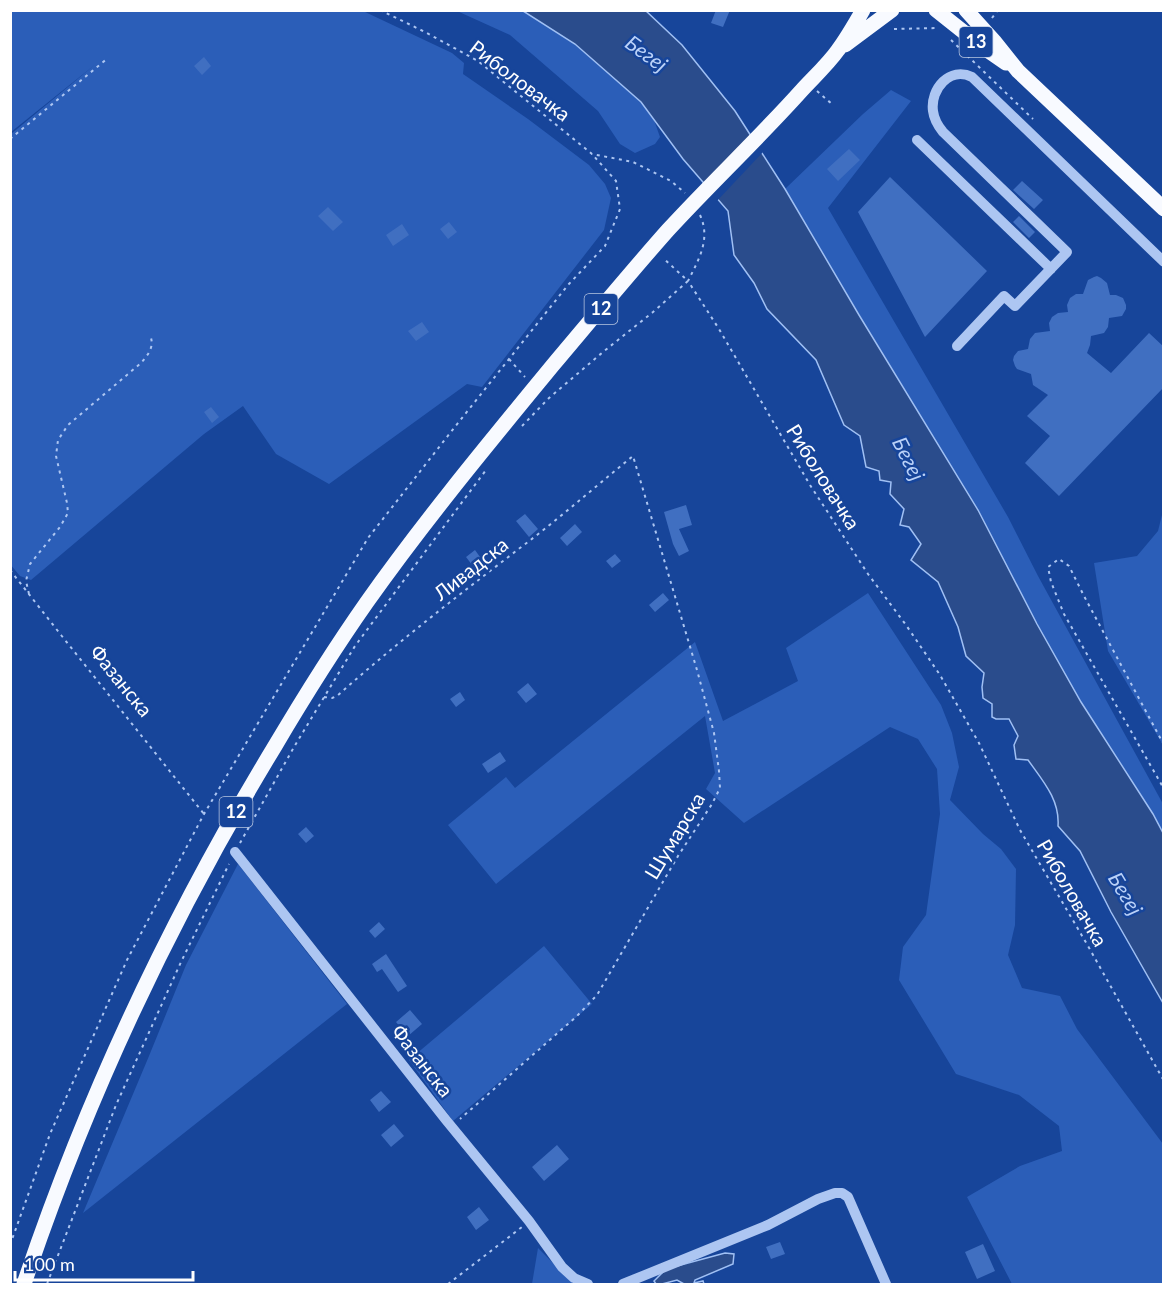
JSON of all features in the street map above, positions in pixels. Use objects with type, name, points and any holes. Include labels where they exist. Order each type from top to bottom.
[{"type":"main road","name":"12","points":[[24,1284],[62,1177],[106,1069],[175,925],[248,790],[301,702],[364,606],[465,471],[535,387],[667,231],[792,102],[838,50],[863,10]]},
{"type":"main road","name":"12","points":[[838,50],[892,10]]},
{"type":"main road","name":"13","points":[[936,10],[980,45],[1018,71]]},
{"type":"main road","name":"13","points":[[966,10],[1018,71],[1164,209]]},
{"type":"street","points":[[957,346],[1004,296],[1015,306],[1067,252],[937,124],[932,108],[933,100],[938,86],[948,78],[961,74],[972,77],[1164,262]]},
{"type":"street","points":[[917,140],[1051,269]]},
{"type":"street","name":"Фазанска","points":[[235,852],[529,1221],[562,1267],[574,1278],[588,1284]]},
{"type":"street","points":[[623,1284],[732,1241],[818,1199],[842,1193],[848,1197],[886,1284]]},
{"type":"path","name":"Риболовачка","points":[[380,10],[478,62],[592,154],[633,162],[671,181],[687,196]]},
{"type":"path","points":[[894,28],[938,28]]},
{"type":"path","points":[[10,139],[108,58]]},
{"type":"path","points":[[808,84],[833,105]]},
{"type":"path","points":[[520,428],[549,398],[688,281],[702,253],[706,226],[699,211]]},
{"type":"path","name":"Риболовачка","points":[[653,248],[688,281],[817,495],[868,574],[940,675],[979,743],[1020,830],[1164,1081]]},
{"type":"path","points":[[29,594],[27,581],[30,564],[60,527],[68,513],[68,502],[56,456],[58,440],[68,425],[141,363],[149,353],[151,338]]},
{"type":"path","points":[[509,359],[535,387]]},
{"type":"path","name":"Ливадска","points":[[324,697],[337,696],[381,657],[633,456]]},
{"type":"path","name":"Шумарска","points":[[452,1127],[577,1016],[597,995],[720,788],[714,733],[633,456]]},
{"type":"path","points":[[46,1284],[116,1105],[181,962],[235,852],[294,747],[355,646],[486,470]]},
{"type":"path","points":[[1164,745],[1069,566],[1059,559],[1048,567],[1051,582],[1064,614],[1164,789]]},
{"type":"path","name":"Фазанска","points":[[10,570],[204,814]]},
{"type":"path","points":[[448,1284],[529,1221]]},
{"type":"shaded area","points":[[11,11],[363,11],[452,53],[464,63],[463,74],[589,165],[605,184],[611,198],[604,230],[482,387],[467,384],[329,484],[276,454],[243,406],[204,434],[31,580],[20,576],[10,564],[11,134],[97,63],[11,132]]},
{"type":"shaded area","points":[[457,11],[523,11],[575,44],[641,102],[654,120],[660,137],[655,144],[635,153],[620,144],[598,111],[510,35]]},
{"type":"shaded area","points":[[891,90],[911,101],[828,208],[1008,517],[1163,804],[1163,833],[1081,702],[1037,624],[978,510],[785,189]]},
{"type":"shaded area","points":[[1163,511],[1163,745],[1108,651],[1094,563],[1137,556],[1158,531]]},
{"type":"shaded area","points":[[868,593],[941,705],[952,733],[959,767],[950,800],[1001,849],[1016,869],[1015,925],[1008,955],[1022,988],[1060,996],[1077,1029],[1163,1144],[1163,1284],[1012,1284],[967,1197],[1020,1166],[1062,1151],[1059,1126],[1019,1095],[956,1074],[899,980],[903,947],[926,915],[940,814],[937,769],[918,739],[890,727],[744,823],[706,789],[715,773],[705,716],[496,884],[448,825],[506,777],[515,788],[695,642],[723,721],[798,681],[786,648]]},
{"type":"shaded area","points":[[238,864],[347,1004],[83,1213],[186,965]]},
{"type":"shaded area","points":[[544,946],[592,1004],[453,1121],[409,1060]]},
{"type":"shaded area","points":[[538,1248],[566,1276],[576,1284],[532,1284]]},
{"type":"water","name":"Бегеј","points":[[523,11],[646,11],[682,45],[735,111],[785,189],[978,510],[1037,624],[1081,702],[1163,833],[1163,1003],[1111,912],[1080,851],[1058,826],[1056,808],[1049,791],[1028,760],[1016,759],[1014,745],[1018,736],[1009,719],[992,717],[992,704],[983,698],[984,673],[966,656],[958,627],[938,582],[911,560],[921,544],[909,527],[900,525],[904,509],[890,494],[891,482],[880,480],[879,471],[866,467],[860,436],[844,425],[816,360],[767,309],[754,283],[734,255],[728,211],[683,159],[641,102],[575,44]]},
{"type":"water","points":[[725,1253],[734,1254],[733,1264],[695,1280],[694,1283],[703,1281],[704,1284],[684,1284],[677,1280],[656,1284],[654,1281],[666,1269]]},
{"type":"pier","points":[[752,133],[764,151],[716,202],[702,185]]},
{"type":"building","points":[[716,10],[730,10],[723,27],[711,23]]},
{"type":"building","points":[[204,57],[211,66],[202,75],[194,66]]},
{"type":"building","points":[[849,149],[860,160],[838,181],[827,169]]},
{"type":"building","points":[[890,177],[987,271],[925,337],[858,212]]},
{"type":"building","points":[[1022,181],[1043,200],[1034,209],[1013,190]]},
{"type":"building","points":[[328,207],[343,222],[333,231],[318,216]]},
{"type":"building","points":[[1019,216],[1035,232],[1029,238],[1013,222]]},
{"type":"building","points":[[449,222],[457,232],[448,239],[440,229]]},
{"type":"building","points":[[402,224],[409,235],[393,246],[386,235]]},
{"type":"building","points":[[1097,276],[1107,283],[1110,295],[1123,298],[1126,309],[1122,316],[1109,318],[1108,327],[1104,333],[1091,336],[1087,353],[1111,373],[1149,333],[1164,347],[1164,387],[1059,496],[1025,463],[1050,436],[1027,416],[1048,395],[1033,385],[1031,374],[1017,369],[1013,360],[1018,351],[1028,349],[1030,339],[1035,333],[1050,331],[1049,323],[1052,317],[1058,313],[1068,312],[1067,305],[1070,298],[1076,294],[1083,294],[1088,280]]},
{"type":"building","points":[[422,322],[429,332],[416,341],[408,331]]},
{"type":"building","points":[[211,407],[219,417],[212,423],[204,412]]},
{"type":"building","points":[[686,505],[692,525],[679,529],[689,551],[679,556],[673,544],[664,512]]},
{"type":"building","points":[[525,514],[538,529],[529,537],[516,521]]},
{"type":"building","points":[[575,524],[582,532],[567,546],[560,538]]},
{"type":"building","points":[[475,550],[485,564],[476,570],[466,557]]},
{"type":"building","points":[[615,554],[621,561],[612,568],[606,561]]},
{"type":"building","points":[[663,593],[669,600],[655,612],[649,605]]},
{"type":"building","points":[[528,683],[537,694],[526,703],[517,692]]},
{"type":"building","points":[[460,692],[465,700],[456,707],[450,699]]},
{"type":"building","points":[[500,752],[506,761],[488,773],[482,764]]},
{"type":"building","points":[[306,827],[314,836],[306,843],[298,834]]},
{"type":"building","points":[[379,922],[385,929],[375,938],[369,931]]},
{"type":"building","points":[[386,954],[407,986],[398,992],[382,969],[377,972],[372,964]]},
{"type":"building","points":[[410,1010],[422,1024],[408,1036],[396,1022]]},
{"type":"building","points":[[381,1091],[391,1102],[379,1112],[370,1100]]},
{"type":"building","points":[[394,1124],[404,1136],[391,1147],[381,1135]]},
{"type":"building","points":[[557,1145],[569,1159],[544,1181],[532,1167]]},
{"type":"building","points":[[479,1207],[489,1220],[476,1230],[467,1217]]},
{"type":"building","points":[[780,1242],[785,1254],[771,1259],[766,1247]]},
{"type":"building","points":[[983,1244],[995,1271],[977,1279],[965,1252]]}]
